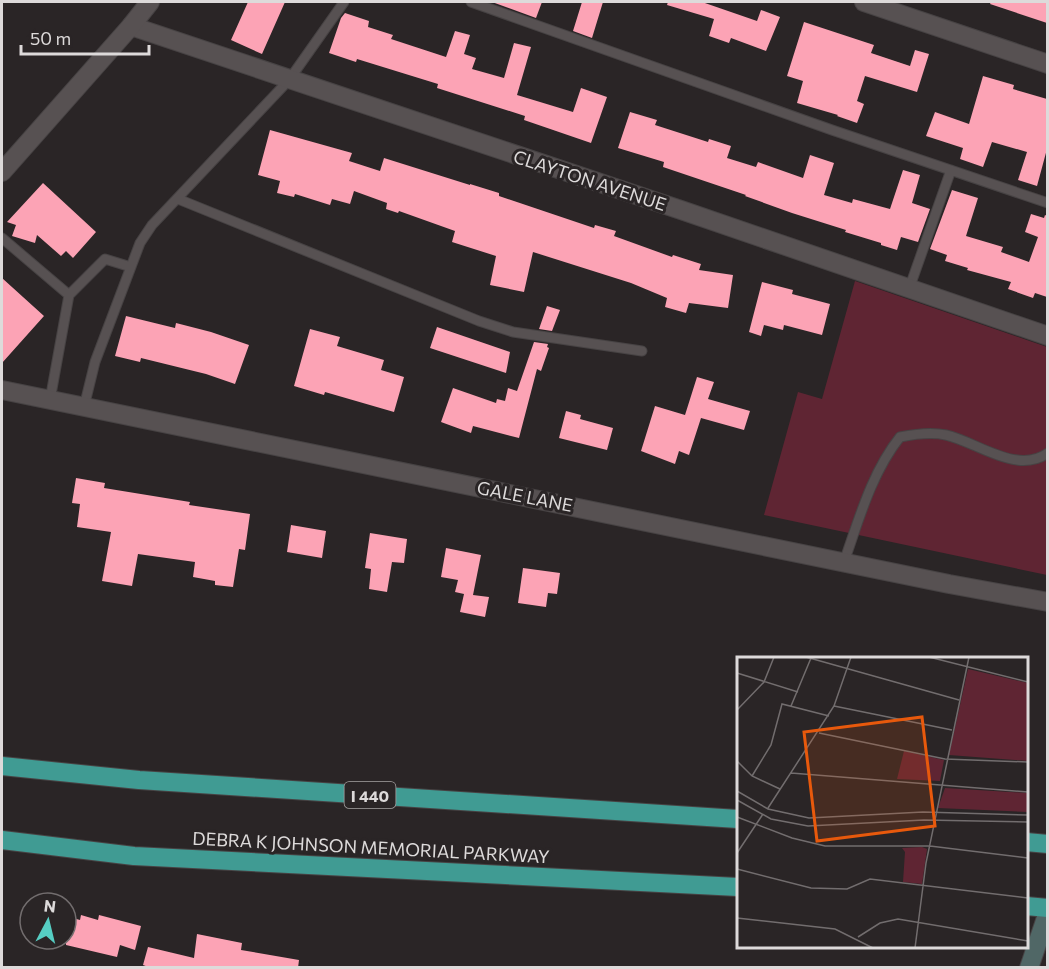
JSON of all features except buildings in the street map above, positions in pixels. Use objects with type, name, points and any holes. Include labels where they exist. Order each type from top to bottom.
[{"type":"highway","name":"I 440","points":[[2,766],[139,780],[737,819]]},
{"type":"highway","name":"DEBRA K JOHNSON MEMORIAL PARKWAY","points":[[2,840],[134,856],[737,887]]},
{"type":"highway","points":[[1028,842],[1047,844]]},
{"type":"highway","points":[[1028,906],[1047,910]]},
{"type":"main road","points":[[1029,968],[1047,910]]},
{"type":"street","points":[[2,172],[150,2]]},
{"type":"street","points":[[864,2],[1047,64]]},
{"type":"street","name":"CLAYTON AVENUE","points":[[131,26],[1047,336]]},
{"type":"street","name":"GALE LANE","points":[[2,390],[1047,602]]},
{"type":"lane","points":[[84,407],[95,362],[140,243],[152,225],[289,80],[344,2]]},
{"type":"lane","points":[[471,2],[832,130],[1047,203]]},
{"type":"lane","points":[[909,289],[951,170]]},
{"type":"lane","points":[[178,199],[479,321],[513,332],[642,351]]},
{"type":"lane","points":[[2,238],[69,296]]},
{"type":"lane","points":[[50,400],[69,296],[105,259],[131,267]]},
{"type":"lane","points":[[844,562],[874,482],[889,451],[900,437],[918,434],[946,435],[1010,459],[1030,461],[1047,453]]},
{"type":"shaded area","points":[[855,281],[1047,347],[1047,575],[764,515],[798,392],[822,399]]}]
